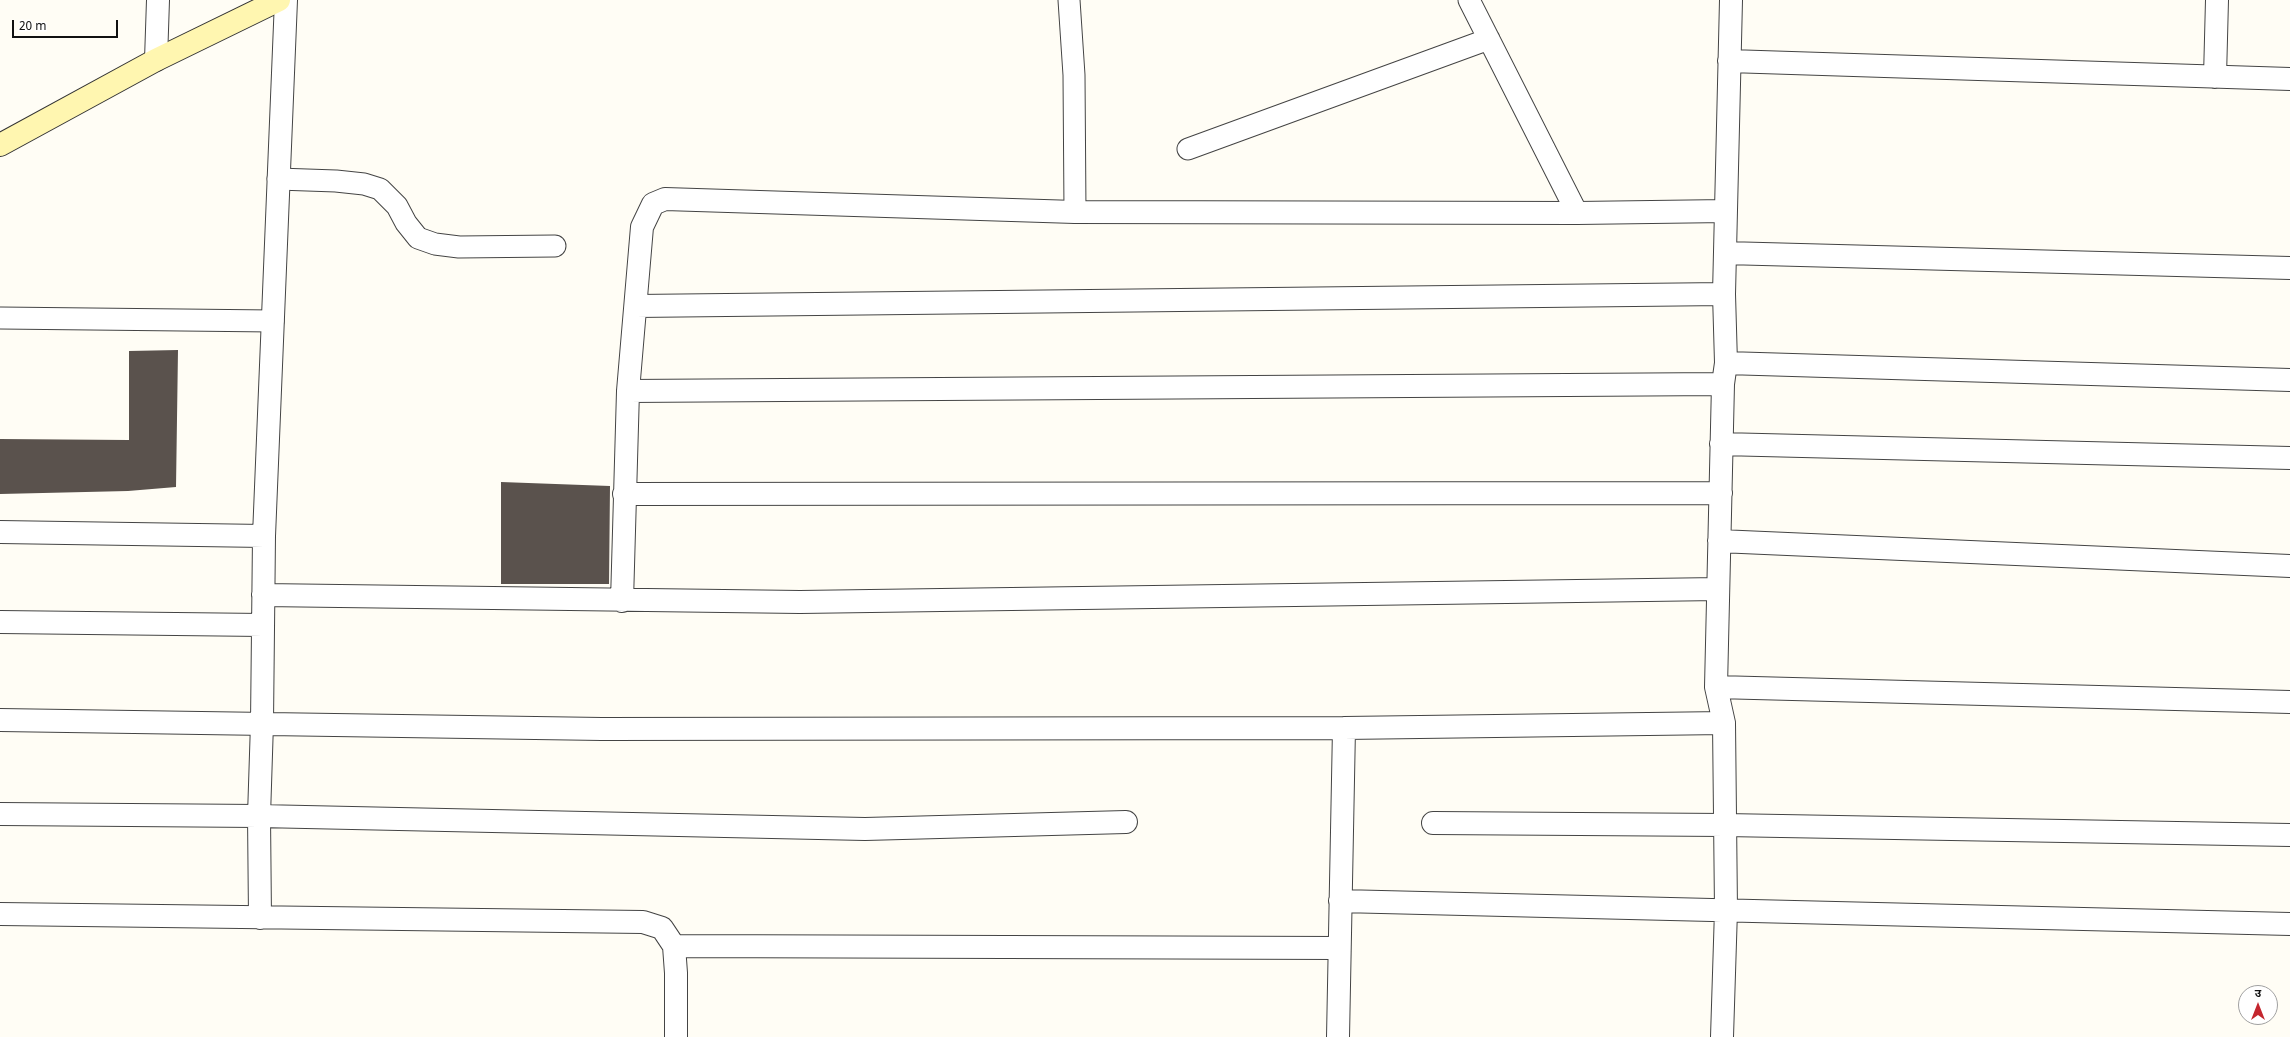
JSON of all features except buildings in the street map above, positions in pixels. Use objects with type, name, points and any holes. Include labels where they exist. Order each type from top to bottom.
[{"type":"street","points":[[156,60],[158,0]]},
{"type":"street","points":[[0,145],[156,60],[279,0]]},
{"type":"street","points":[[260,918],[259,816],[262,722],[264,536],[286,0]]},
{"type":"street","points":[[1722,1037],[1726,910],[1724,722],[1716,687],[1721,444],[1723,384],[1726,363],[1724,294],[1731,0]]},
{"type":"street","points":[[2215,77],[2217,0]]},
{"type":"street","points":[[1730,61],[2290,79]]},
{"type":"street","points":[[622,601],[628,391],[642,227],[653,204],[665,199],[1075,212],[1577,213],[1726,211]]},
{"type":"street","points":[[1725,253],[2290,268]]},
{"type":"street","points":[[636,306],[1724,294]]},
{"type":"street","points":[[1726,363],[2290,380]]},
{"type":"street","points":[[628,391],[1723,384]]},
{"type":"street","points":[[1721,444],[2290,458]]},
{"type":"street","points":[[624,494],[1721,493]]},
{"type":"street","points":[[0,532],[264,536]]},
{"type":"street","points":[[1719,541],[2290,566]]},
{"type":"street","points":[[264,595],[622,601],[800,602],[1718,589]]},
{"type":"street","points":[[0,622],[263,625]]},
{"type":"street","points":[[1716,687],[2290,702]]},
{"type":"street","points":[[0,720],[262,722],[602,729],[1344,728],[1724,722]]},
{"type":"street","points":[[1338,1037],[1344,728]]},
{"type":"street","points":[[0,814],[259,816],[865,829],[1126,822]]},
{"type":"street","points":[[1433,823],[1725,825],[2290,835]]},
{"type":"street","points":[[1340,901],[2290,924]]},
{"type":"street","points":[[0,914],[643,922],[662,928],[674,946],[676,973],[676,1037]]},
{"type":"street","points":[[674,946],[1339,948]]},
{"type":"lane","points":[[1069,0],[1074,75],[1075,212]]},
{"type":"lane","points":[[1469,0],[1577,213]]},
{"type":"lane","points":[[1188,149],[1489,39]]},
{"type":"lane","points":[[278,179],[336,181],[364,184],[380,189],[397,206],[406,222],[418,238],[435,244],[459,247],[555,246]]},
{"type":"lane","points":[[0,318],[273,321]]}]
